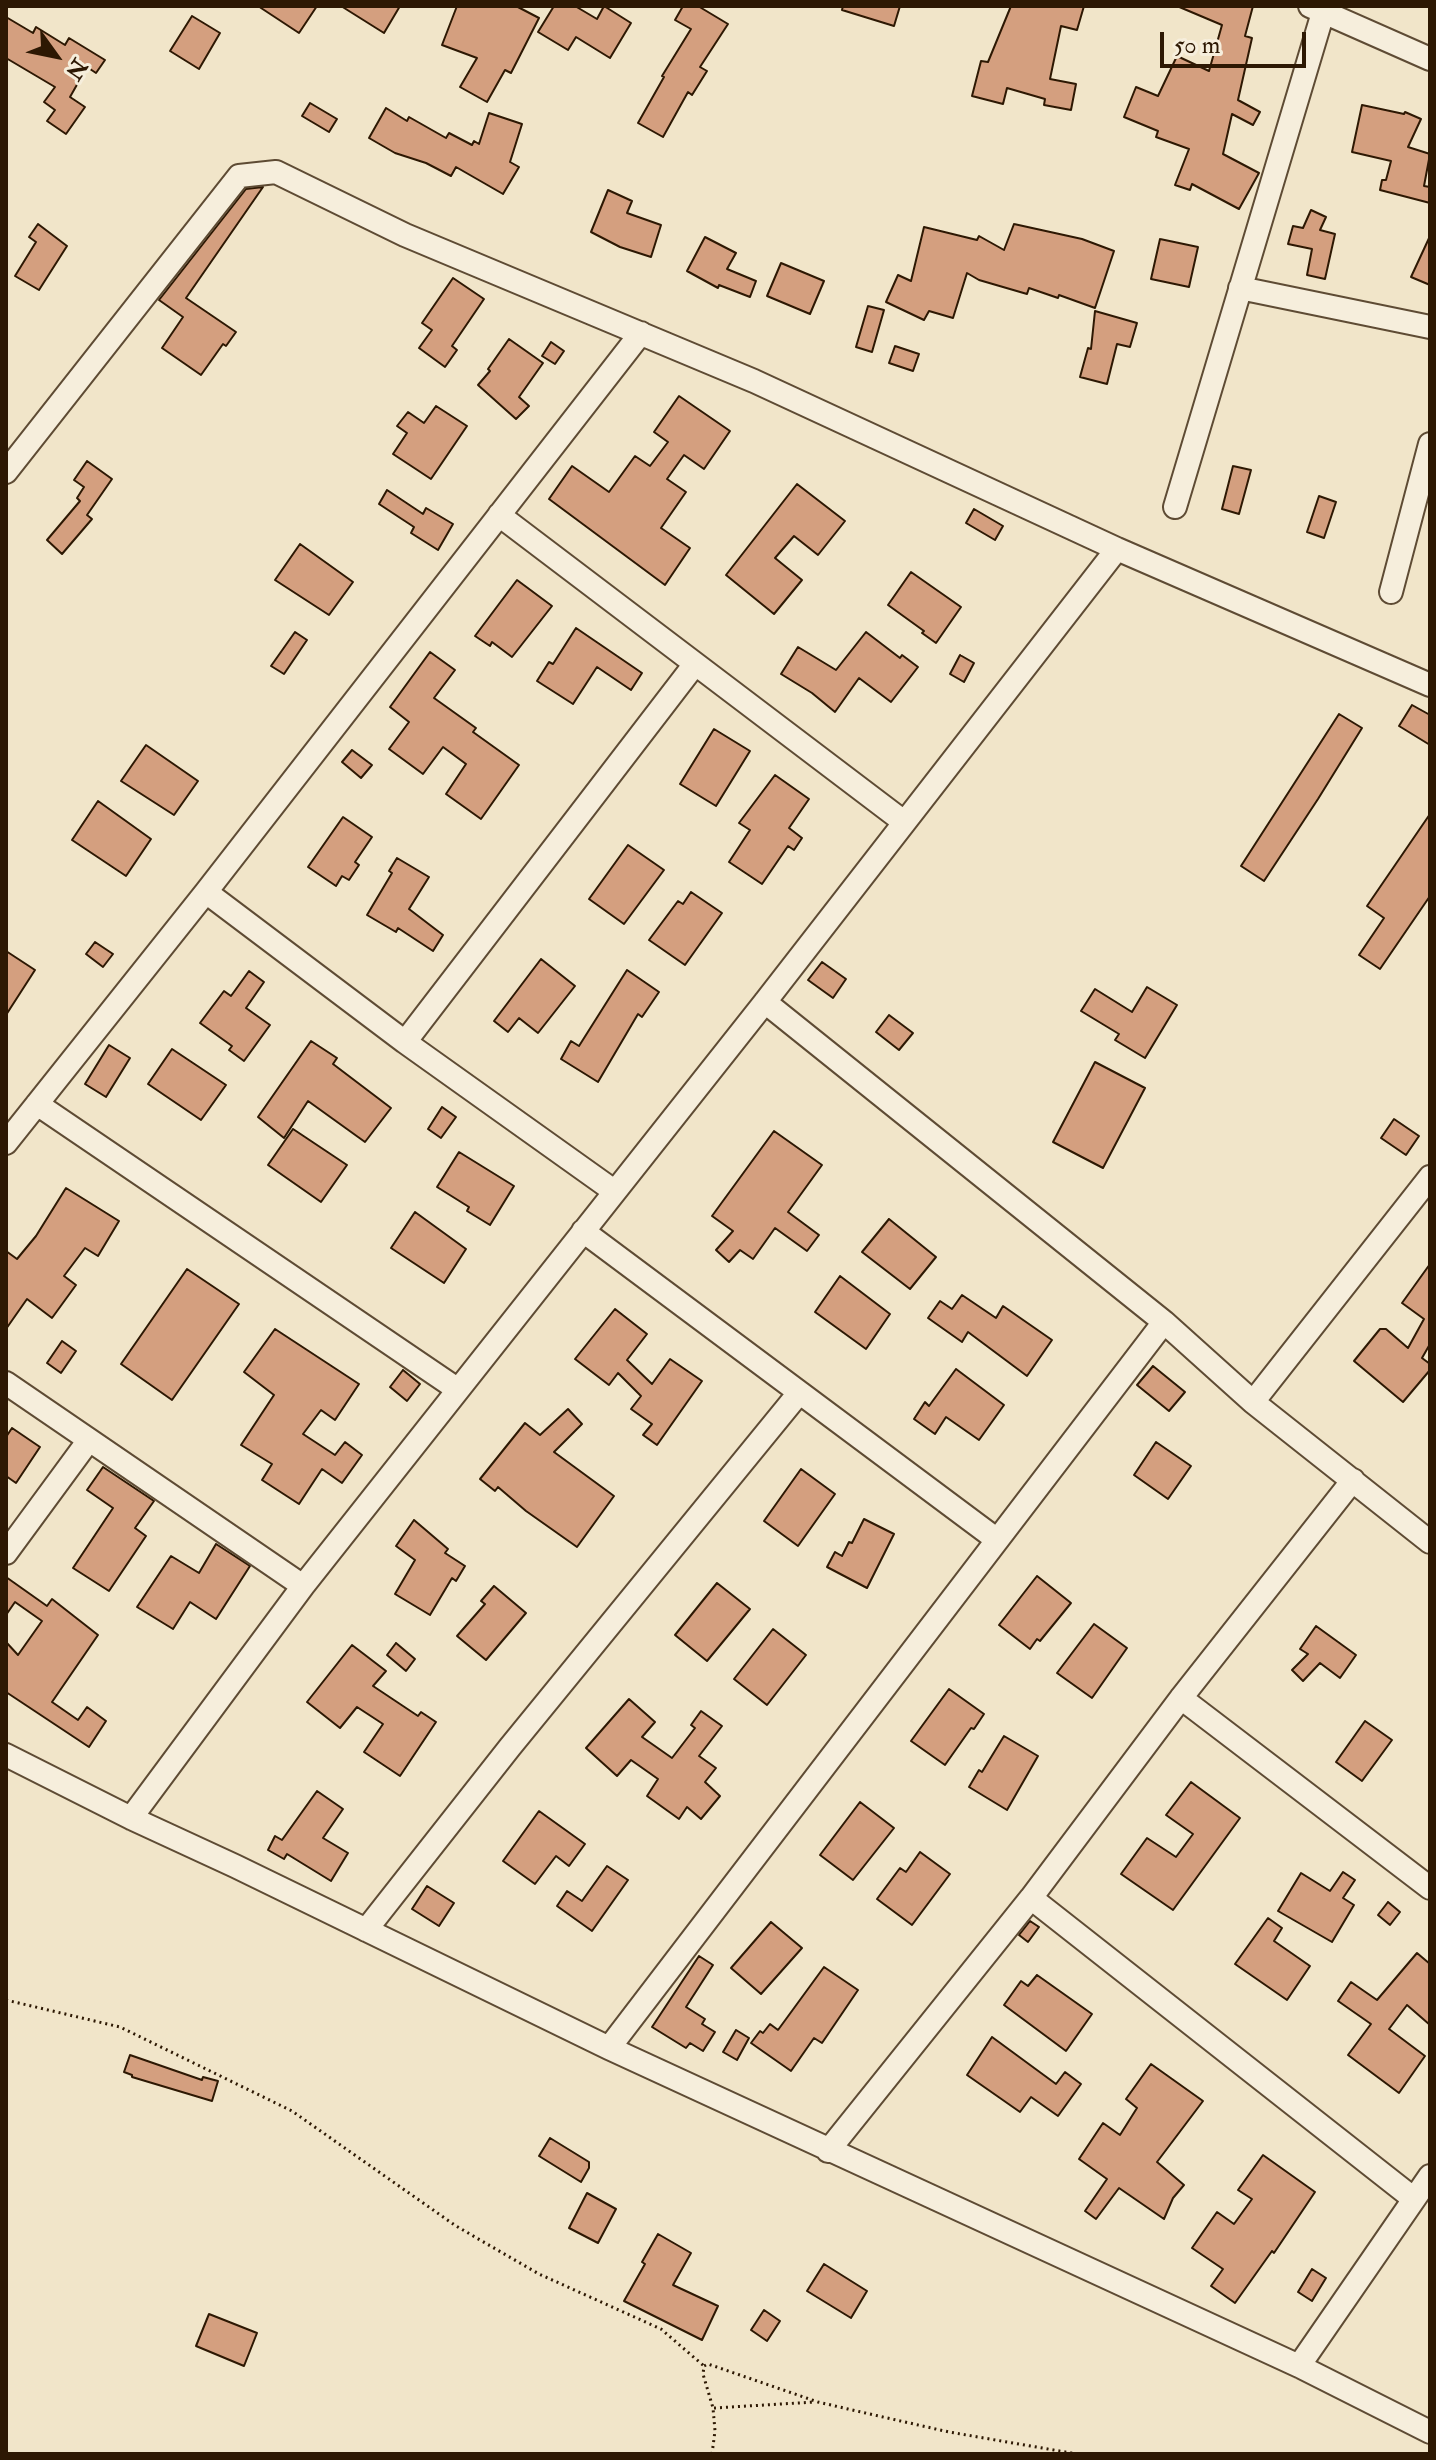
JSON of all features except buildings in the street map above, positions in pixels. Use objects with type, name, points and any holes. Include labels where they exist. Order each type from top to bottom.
[{"type":"street","points":[[1175,507],[1319,8],[1430,59]]},
{"type":"street","points":[[6,472],[239,176],[276,172],[405,235],[754,381],[1117,549],[1430,685]]},
{"type":"street","points":[[1240,288],[1430,327]]},
{"type":"street","points":[[6,1143],[206,892],[641,333]]},
{"type":"street","points":[[1391,592],[1430,444]]},
{"type":"street","points":[[499,515],[904,822]]},
{"type":"street","points":[[131,1818],[303,1586],[765,1002],[1117,549]]},
{"type":"street","points":[[405,1042],[695,664]]},
{"type":"street","points":[[206,892],[405,1042],[614,1191]]},
{"type":"street","points":[[765,1002],[1164,1322],[1253,1402],[1430,1542]]},
{"type":"street","points":[[37,1104],[457,1389]]},
{"type":"street","points":[[1253,1402],[1428,1184]]},
{"type":"street","points":[[583,1231],[996,1539]]},
{"type":"street","points":[[609,2048],[1164,1322]]},
{"type":"street","points":[[6,1383],[303,1586]]},
{"type":"street","points":[[366,1930],[510,1747],[799,1393]]},
{"type":"street","points":[[6,1553],[89,1440]]},
{"type":"street","points":[[828,2151],[1031,1898],[1181,1698],[1353,1480]]},
{"type":"street","points":[[1181,1698],[1430,1888]]},
{"type":"street","points":[[6,1755],[609,2048],[1299,2366],[1430,2432]]},
{"type":"street","points":[[1031,1898],[1414,2199]]},
{"type":"street","points":[[1299,2366],[1430,2176]]},
{"type":"path","points":[[6,2000],[120,2027],[292,2111],[456,2226],[539,2274],[661,2329],[704,2366]]},
{"type":"path","points":[[704,2366],[708,2364],[752,2377],[818,2402],[949,2432],[1077,2454]]},
{"type":"path","points":[[704,2366],[703,2374],[713,2408],[715,2431],[712,2454]]},
{"type":"path","points":[[713,2408],[818,2402]]}]
